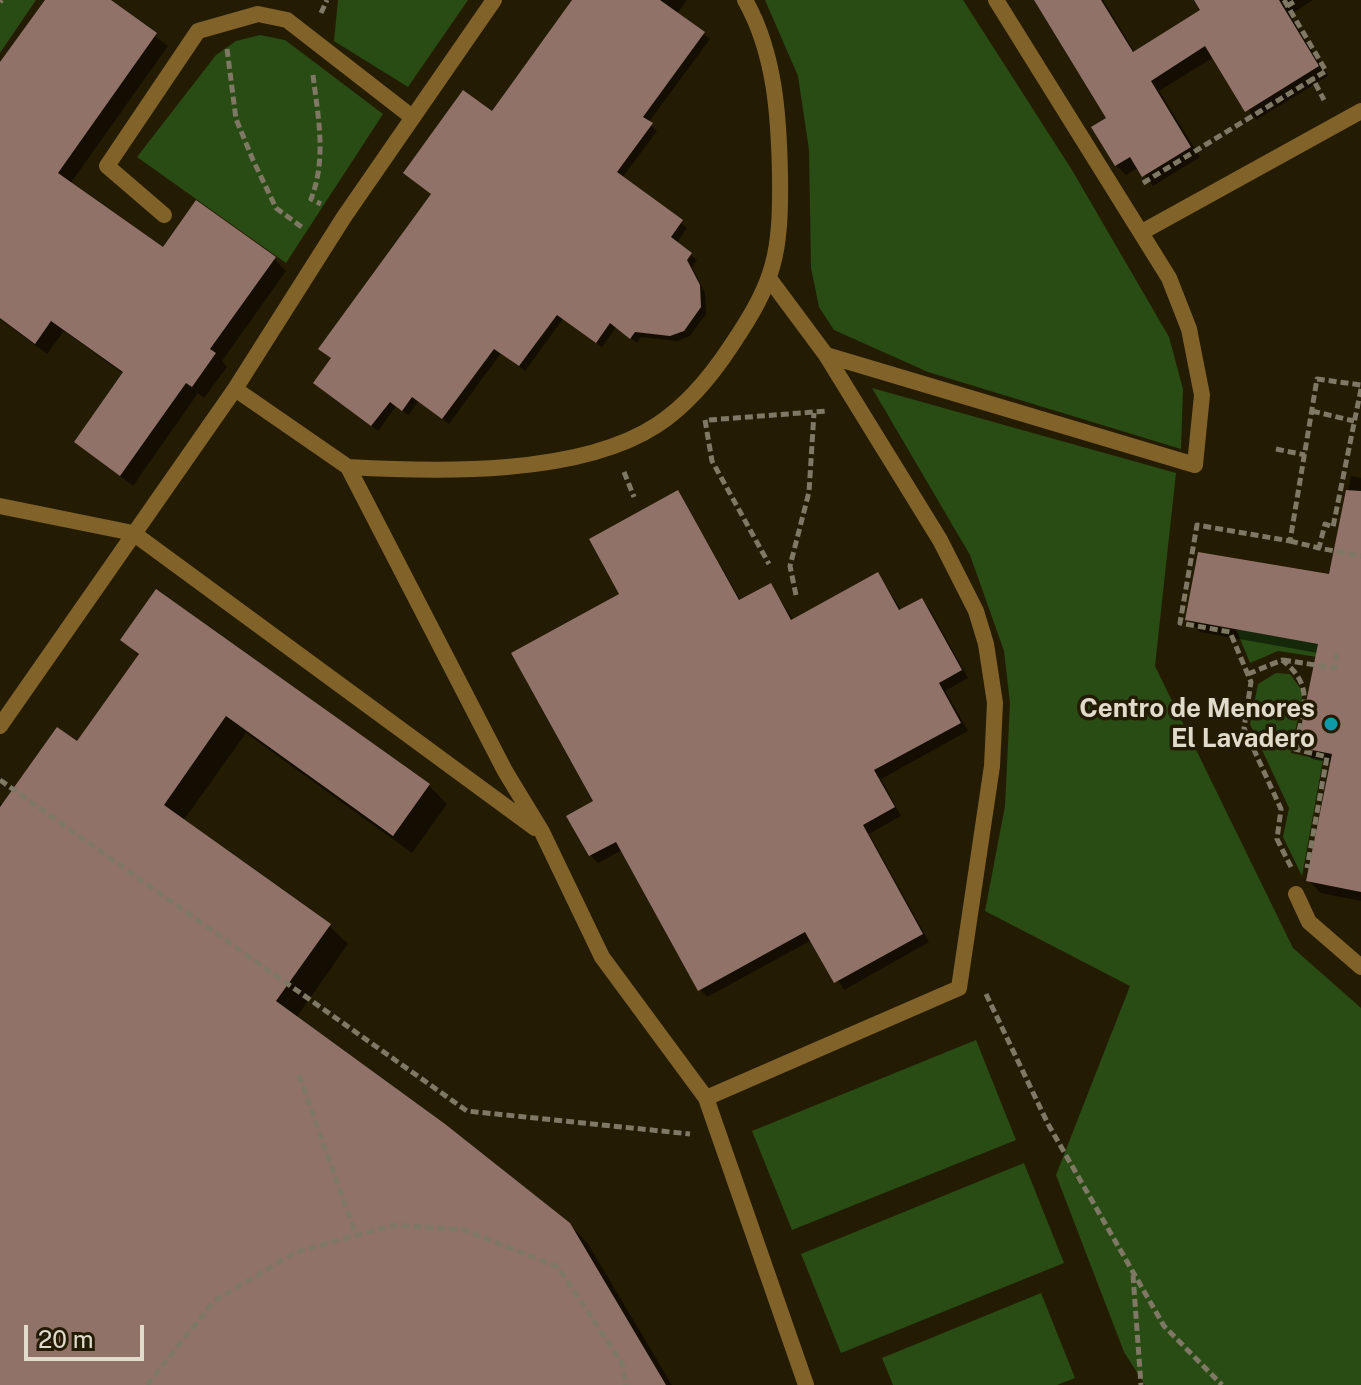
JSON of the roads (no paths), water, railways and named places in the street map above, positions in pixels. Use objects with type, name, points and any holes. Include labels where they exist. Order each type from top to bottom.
[{"type":"lane","points":[[0,726],[235,389],[344,217],[494,0]]},
{"type":"lane","points":[[348,467],[411,470],[535,466],[612,445],[657,425],[700,386],[743,328],[771,281],[781,222],[779,110],[758,23],[745,0]]},
{"type":"lane","points":[[826,355],[1195,465],[1202,395],[1189,329],[1169,278],[996,0]]},
{"type":"lane","points":[[164,215],[107,166],[198,31],[258,14],[287,20],[412,117]]},
{"type":"lane","points":[[1142,232],[1361,111]]},
{"type":"lane","points":[[706,1098],[959,988],[992,766],[995,703],[986,644],[976,611],[940,540],[826,355],[771,281]]},
{"type":"lane","points":[[235,389],[348,467],[505,771],[542,832],[602,957],[706,1098],[806,1385]]},
{"type":"lane","points":[[0,506],[133,533],[542,832]]},
{"type":"lane","points":[[1296,886],[1309,922],[1360,964]]},
{"type":"place","name":"Centro de Menores El Lavadero","points":[[1331,724]]}]
